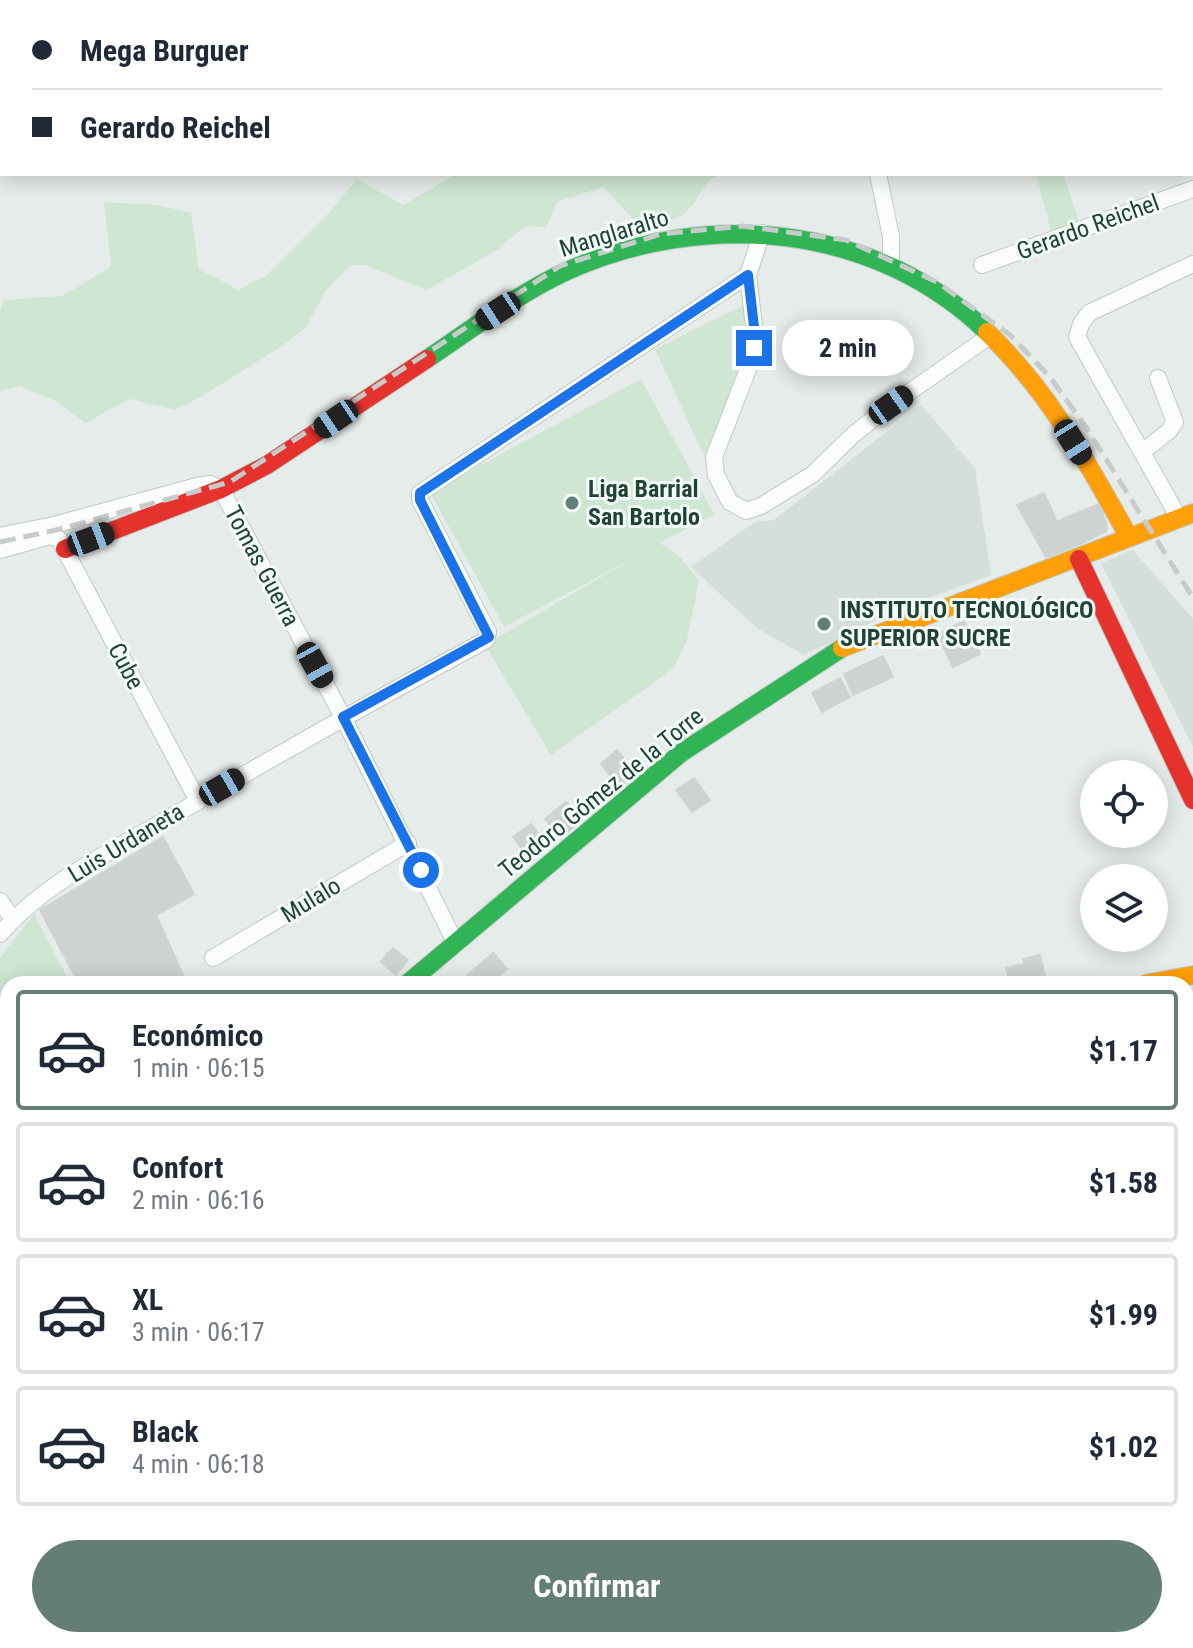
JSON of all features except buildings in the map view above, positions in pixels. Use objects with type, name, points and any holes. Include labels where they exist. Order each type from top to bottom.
[{"type":"street","points":[[878,176],[891,236],[891,267]]},
{"type":"street","name":"Gerardo Reichel","points":[[982,265],[1193,189]]},
{"type":"street","points":[[762,233],[748,275],[754,348],[714,457],[719,484],[730,502],[741,510],[753,510],[813,474],[854,434],[891,405],[991,335]]},
{"type":"street","name":"Manglaralto","points":[[0,536],[54,525],[197,486],[210,484],[221,489],[267,465],[517,299],[569,269],[684,237],[762,233],[842,248],[891,267],[934,292],[991,335],[1042,392],[1129,537]]},
{"type":"street","points":[[1186,516],[1142,452],[1077,337],[1089,313],[1193,264]]},
{"type":"street","name":"Luis Urdaneta","points":[[0,934],[13,919],[71,875],[343,717],[489,637],[420,500],[420,493],[748,275]]},
{"type":"street","points":[[1142,452],[1169,431],[1175,422],[1158,378]]},
{"type":"street","points":[[65,549],[221,489]]},
{"type":"street","name":"Tomas Guerra","points":[[221,489],[343,717],[455,942]]},
{"type":"street","name":"Teodoro Gómez de la Torre","points":[[416,976],[681,753],[837,650],[1186,516]]},
{"type":"street","name":"Cube","points":[[0,550],[50,536],[59,539],[198,801]]},
{"type":"street","points":[[1079,559],[1193,800]]},
{"type":"street","name":"Mulalo","points":[[213,958],[408,843]]},
{"type":"street","points":[[0,901],[13,919]]},
{"type":"shaded area","points":[[921,405],[975,468],[991,575],[904,607],[804,655],[758,629],[691,567],[755,522],[774,520]]},
{"type":"shaded area","points":[[1133,550],[1193,619],[1193,747],[1101,563]]},
{"type":"green space","points":[[454,176],[716,176],[706,184],[686,212],[648,228],[633,219],[604,187],[558,201],[546,227],[525,226],[497,250],[427,290],[365,265],[350,265],[326,290],[306,327],[288,342],[175,410],[130,399],[85,423],[58,402],[20,386],[0,391],[0,310],[4,300],[62,296],[111,267],[104,202],[157,205],[191,213],[199,269],[238,290],[267,275],[328,214],[357,179],[403,205]]},
{"type":"green space","points":[[1037,176],[1064,176],[1080,224],[1052,235]]},
{"type":"green space","points":[[746,304],[743,362],[705,458],[655,349]]},
{"type":"green space","name":"Liga Barrial San Bartolo","points":[[641,379],[714,514],[660,543],[679,556],[699,581],[687,640],[673,669],[551,755],[485,645],[632,559],[504,627],[430,492]]},
{"type":"green space","points":[[34,914],[67,976],[0,976],[0,958]]},
{"type":"railway","points":[[0,542],[56,530],[230,482],[560,266],[661,234],[743,226],[846,240],[937,282],[1010,335],[1050,377],[1084,424],[1193,598]]},
{"type":"traffic: fast","points":[[427,359],[513,301],[567,271],[620,251],[675,239],[731,234],[787,237],[841,248],[894,268],[942,296],[987,332]]},
{"type":"traffic: fast","points":[[416,976],[681,753],[842,648]]},
{"type":"traffic: slow","points":[[987,332],[1049,404],[1129,537]]},
{"type":"traffic: slow","points":[[842,648],[1193,513]]},
{"type":"traffic: slow","points":[[1188,976],[1193,975]]},
{"type":"traffic: jam","points":[[65,549],[221,489],[267,465],[427,359]]},
{"type":"traffic: jam","points":[[1079,559],[1193,800]]},
{"type":"place","name":"Liga Barrial San Bartolo","points":[[572,503]]},
{"type":"place","name":"INSTITUTO TECNOLÓGICO SUPERIOR SUCRE","points":[[824,624]]},
{"type":"route","points":[[421,870],[343,717],[489,637],[420,500],[420,493],[748,275],[754,348]]}]
